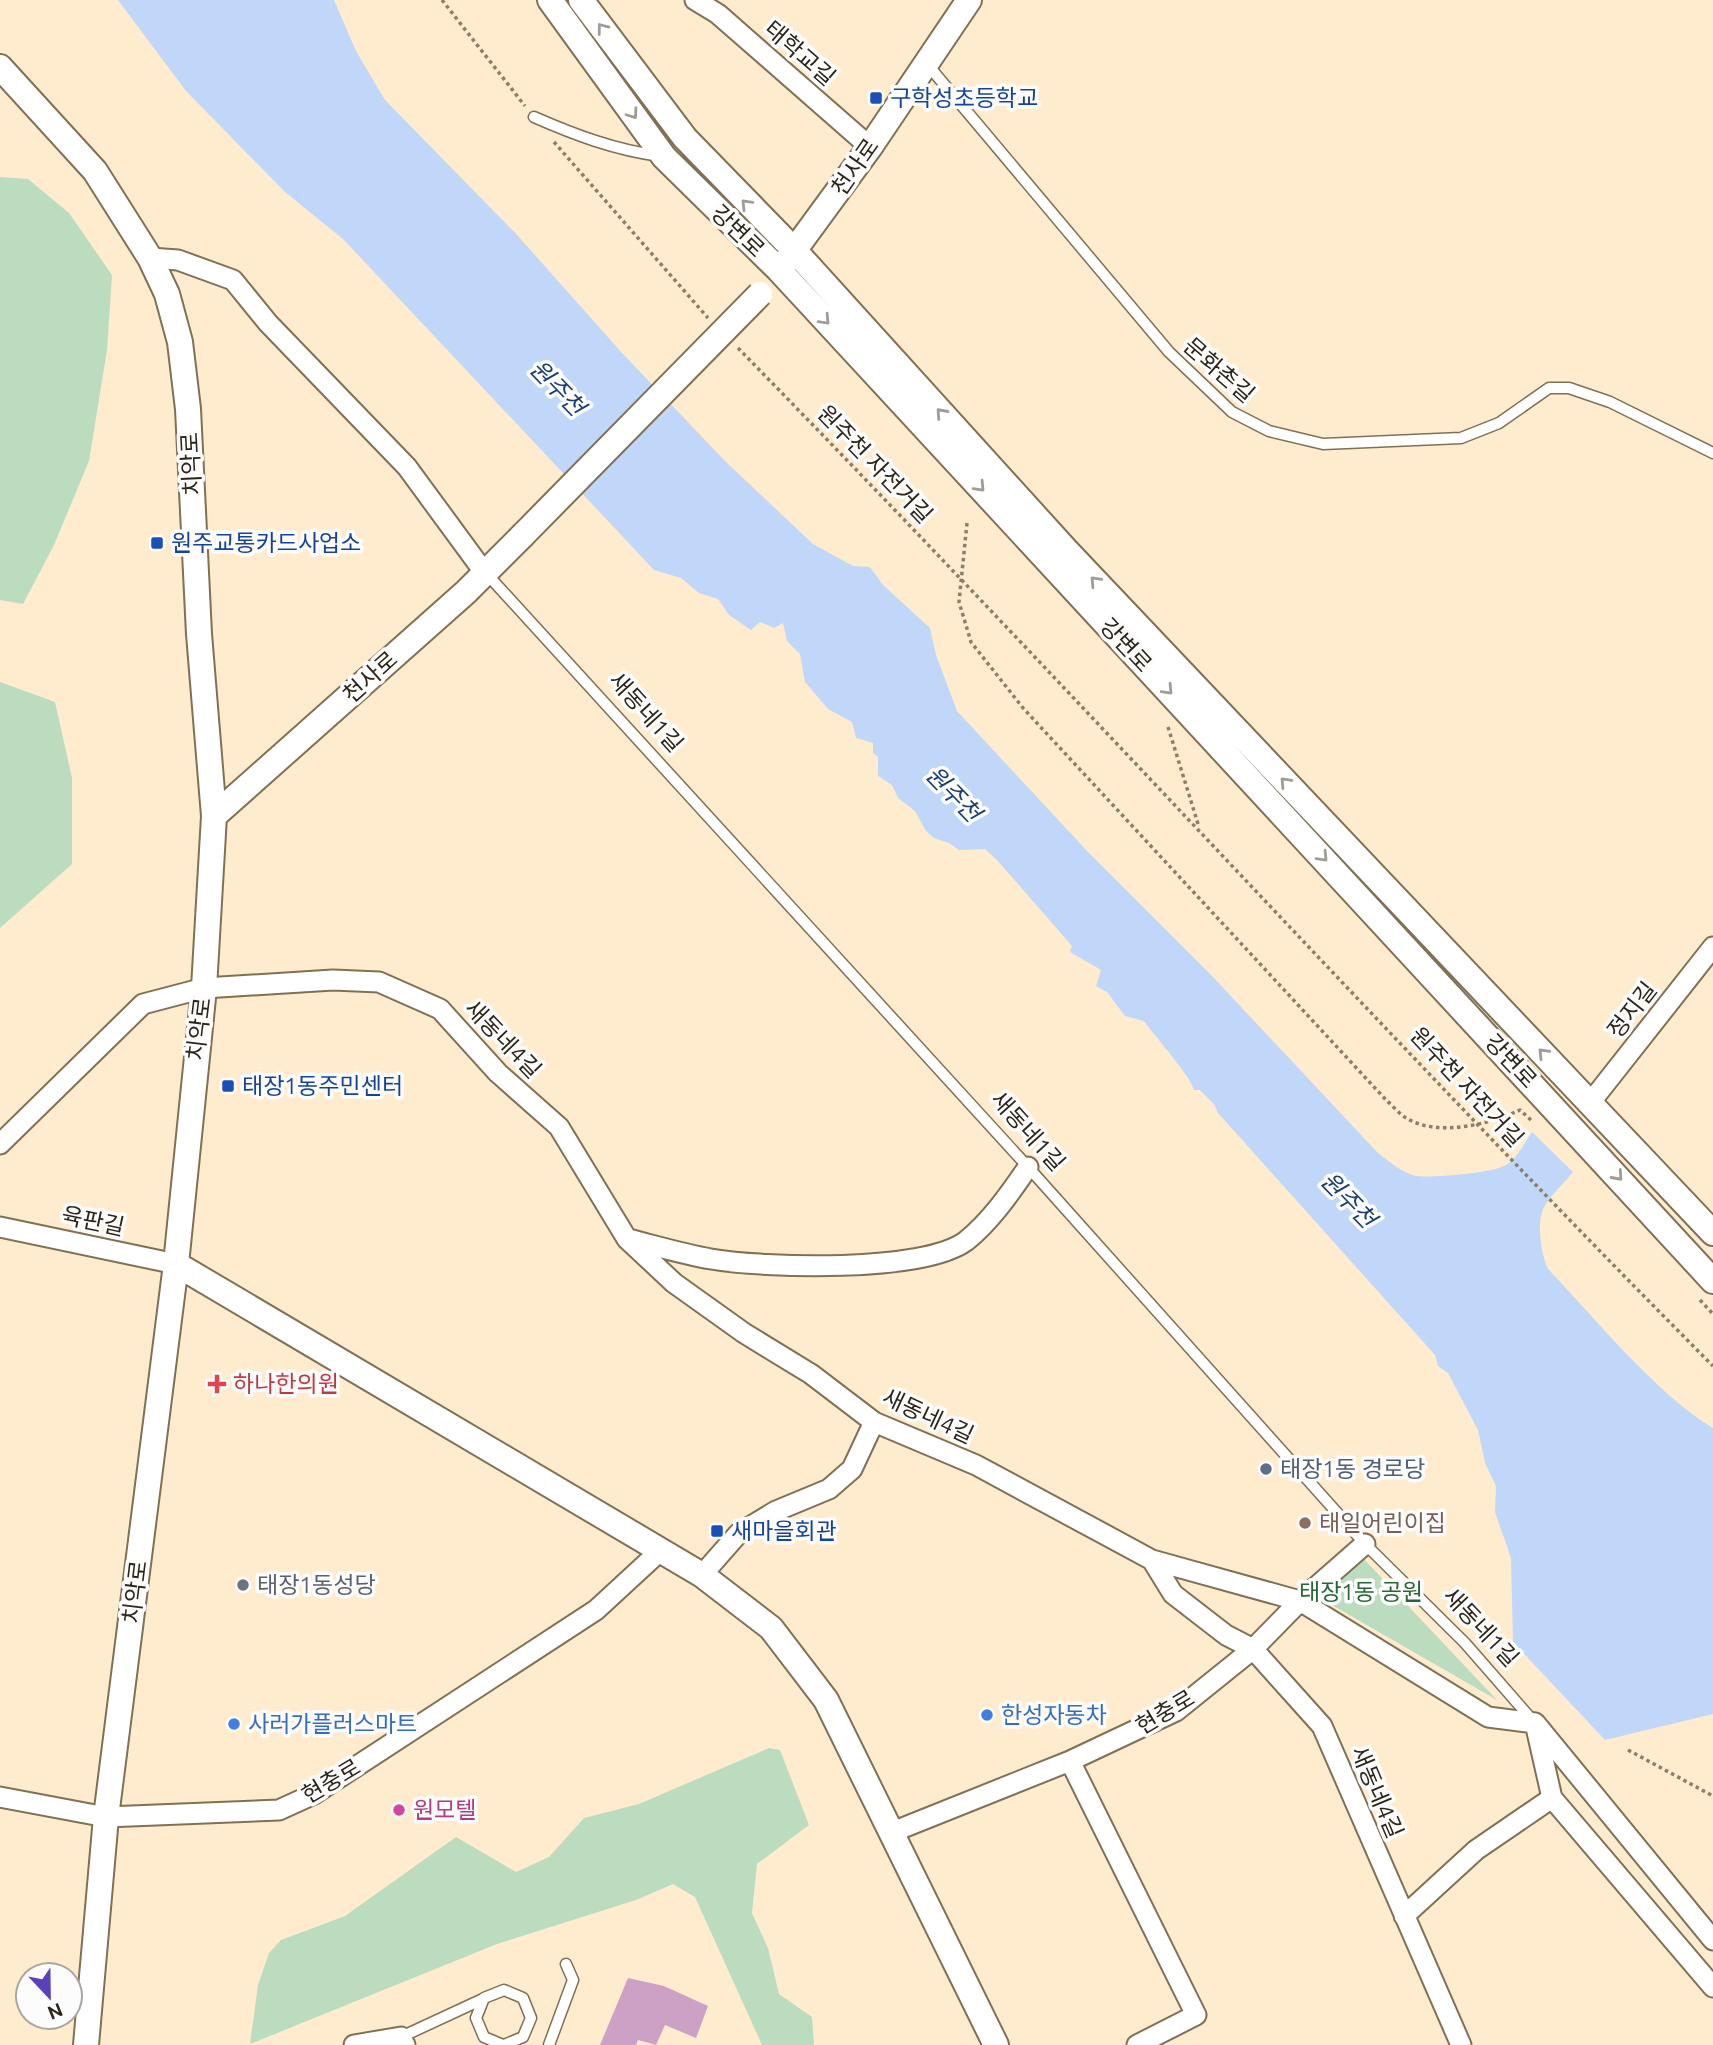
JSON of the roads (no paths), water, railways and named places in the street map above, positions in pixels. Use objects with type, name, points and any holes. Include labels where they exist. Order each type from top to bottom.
[{"type":"street","name":"강변로","points":[[550,0],[664,157],[787,261],[1066,550],[1713,1233]]},
{"type":"street","name":"강변로","points":[[582,0],[685,138],[787,261],[1572,1126],[1704,1288]]},
{"type":"street","name":"태학교길","points":[[695,0],[718,14],[870,147]]},
{"type":"street","name":"천사로","points":[[214,816],[522,536],[760,294],[870,147],[968,0]]},
{"type":"street","name":"치악로","points":[[0,67],[94,171],[150,258],[167,294],[180,342],[188,409],[199,634],[214,816],[204,988],[176,1264],[106,1817],[86,2045]]},
{"type":"street","points":[[150,258],[178,260],[233,280],[268,323],[407,467],[484,572]]},
{"type":"street","name":"정지길","points":[[1590,1103],[1713,947]]},
{"type":"street","name":"새동네4길","points":[[0,1144],[143,1004],[204,988],[334,980],[379,982],[440,1009],[498,1073],[559,1127],[627,1239],[674,1283],[744,1334],[811,1374],[874,1422],[976,1465],[1152,1560],[1173,1594],[1226,1635],[1253,1649],[1322,1726],[1461,2045]]},
{"type":"street","points":[[1572,1126],[1590,1103]]},
{"type":"street","points":[[627,1239],[713,1259],[789,1265],[869,1264],[927,1255],[965,1242],[1011,1193],[1028,1167]]},
{"type":"street","name":"육판길","points":[[0,1227],[176,1264]]},
{"type":"street","points":[[176,1264],[702,1575],[771,1628],[826,1700],[996,2045]]},
{"type":"street","points":[[702,1575],[738,1534],[776,1511],[830,1489],[852,1468],[874,1422]]},
{"type":"street","name":"현충로","points":[[890,1833],[1070,1761],[1176,1711],[1253,1649],[1300,1601],[1365,1544]]},
{"type":"street","name":"현충로","points":[[0,1797],[106,1817],[279,1810],[314,1794],[596,1610],[660,1551]]},
{"type":"street","points":[[1152,1560],[1300,1601],[1488,1717],[1535,1723],[1713,1940]]},
{"type":"street","name":"새동네1길","points":[[1535,1723],[1552,1798],[1713,1987]]},
{"type":"street","points":[[1070,1761],[1196,2015],[1137,2045]]},
{"type":"street","points":[[1404,1916],[1476,1850],[1552,1798]]},
{"type":"street","points":[[354,2045],[403,2041]]},
{"type":"lane","name":"문화촌길","points":[[927,64],[1169,352],[1232,412],[1269,431],[1323,444],[1461,438],[1499,423],[1549,388],[1569,388],[1610,402],[1713,453]]},
{"type":"lane","points":[[534,117],[582,138],[629,152],[664,157]]},
{"type":"lane","name":"새동네1길","points":[[484,572],[1028,1167],[1365,1544],[1465,1643],[1535,1723]]},
{"type":"lane","points":[[549,2045],[573,1980],[566,1964]]},
{"type":"lane","points":[[403,2041],[485,1998],[504,1990],[514,1992],[529,2007],[529,2028],[514,2043],[503,2045],[484,2037],[478,2028],[478,2007],[485,1998]]},
{"type":"water","name":"원주천","points":[[118,0],[334,0],[356,51],[385,100],[518,236],[623,354],[726,462],[813,544],[853,566],[870,567],[883,585],[930,628],[936,655],[957,711],[1088,852],[1213,977],[1378,1153],[1401,1170],[1416,1176],[1474,1173],[1497,1169],[1509,1163],[1532,1132],[1573,1172],[1550,1198],[1542,1213],[1540,1238],[1548,1269],[1648,1376],[1713,1428],[1713,1714],[1605,1740],[1513,1642],[1511,1558],[1495,1512],[1496,1486],[1485,1463],[1478,1430],[1448,1373],[1438,1366],[1435,1355],[1218,1113],[1214,1104],[1200,1090],[1194,1090],[1180,1066],[1144,1021],[1125,1016],[1107,992],[1096,986],[1101,970],[1070,952],[1072,946],[997,860],[985,849],[959,850],[926,831],[915,811],[898,798],[892,785],[878,776],[878,757],[873,753],[873,743],[856,738],[852,722],[828,709],[805,682],[800,654],[787,641],[783,623],[774,628],[760,622],[751,630],[729,615],[718,599],[699,593],[681,578],[654,570],[343,239],[285,192],[186,91]]},
{"type":"place","name":"구학성초등학교","points":[[876,98]]},
{"type":"place","name":"원주교통카드사업소","points":[[157,543]]},
{"type":"place","name":"태장1동주민센터","points":[[228,1086]]},
{"type":"place","name":"하나한의원","points":[[217,1384]]},
{"type":"place","name":"태장1동 경로당","points":[[1266,1469]]},
{"type":"place","name":"태일어린이집","points":[[1305,1523]]},
{"type":"place","name":"새마을회관","points":[[717,1531]]},
{"type":"place","name":"태장1동성당","points":[[243,1585]]},
{"type":"place","name":"한성자동차","points":[[987,1715]]},
{"type":"place","name":"사러가플러스마트","points":[[234,1724]]},
{"type":"place","name":"원모텔","points":[[399,1810]]},
{"type":"park label","name":"태장1동 공원","points":[[1361,1592]]}]
